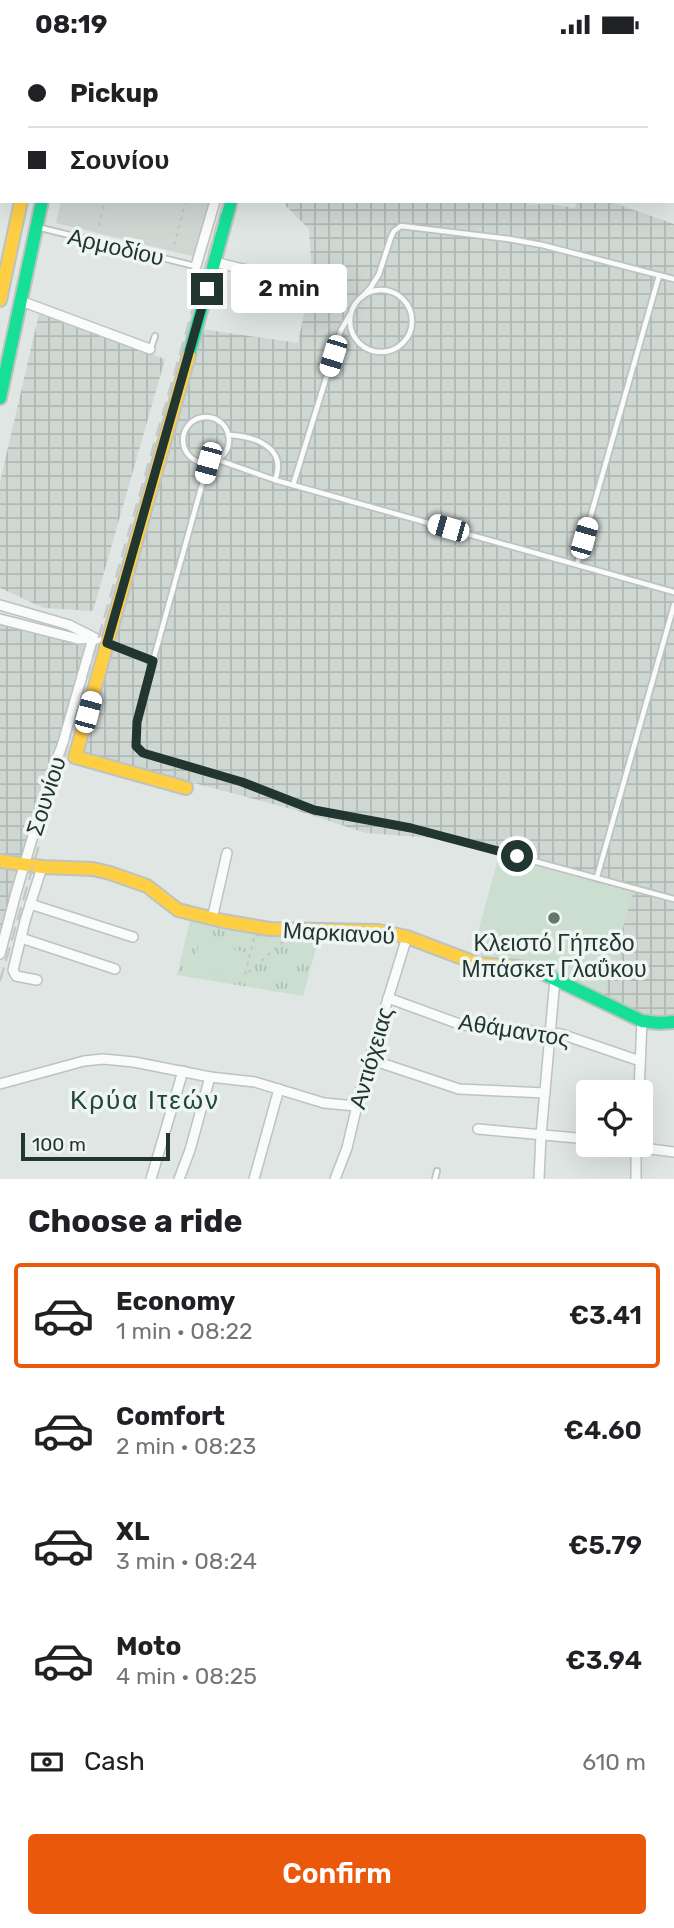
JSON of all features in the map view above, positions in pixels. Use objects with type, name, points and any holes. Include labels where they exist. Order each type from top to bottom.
[{"type":"street","points":[[0,300],[21,203]]},
{"type":"street","points":[[0,398],[42,203]]},
{"type":"street","points":[[196,266],[214,203]]},
{"type":"street","name":"Σουνίου","points":[[186,789],[75,757],[190,355],[230,203]]},
{"type":"street","points":[[215,262],[285,279]]},
{"type":"street","points":[[21,301],[150,349]]},
{"type":"street","points":[[0,605],[69,625],[107,643]]},
{"type":"street","points":[[32,628],[36,616]]},
{"type":"street","points":[[0,619],[82,639],[93,638]]},
{"type":"street","name":"Σουνίου","points":[[0,954],[93,638]]},
{"type":"street","points":[[212,919],[227,853]]},
{"type":"street","name":"Μαρκιανού","points":[[0,861],[42,867],[93,869],[120,876],[147,886],[178,910],[212,919],[257,927],[366,930],[407,937],[478,964],[536,970],[642,1021],[674,1022]]},
{"type":"street","name":"Σουνίου","points":[[37,980],[16,976],[13,970],[42,867]]},
{"type":"street","points":[[30,904],[133,937]]},
{"type":"street","name":"Αντιόχειας","points":[[335,1179],[349,1142],[369,1059],[407,937]]},
{"type":"street","points":[[21,938],[115,969]]},
{"type":"street","points":[[539,1179],[555,979]]},
{"type":"street","name":"Αθάμαντος","points":[[388,998],[462,1025],[551,1033],[587,1042],[640,1061]]},
{"type":"street","points":[[639,1080],[642,1021]]},
{"type":"street","points":[[0,1084],[97,1059],[134,1062],[210,1077],[255,1082],[330,1104],[356,1106]]},
{"type":"street","points":[[369,1059],[459,1089],[545,1093]]},
{"type":"street","points":[[151,1179],[183,1071]]},
{"type":"street","points":[[178,1179],[190,1150],[210,1077]]},
{"type":"street","points":[[254,1179],[279,1089]]},
{"type":"street","points":[[478,1129],[576,1138]]},
{"type":"street","points":[[653,1149],[674,1152]]},
{"type":"street","points":[[636,1157],[636,1179]]},
{"type":"lane","name":"Αρμοδίου","points":[[36,226],[196,266]]},
{"type":"lane","points":[[293,485],[341,330],[362,297],[376,282],[391,237],[401,226],[542,245],[674,279]]},
{"type":"lane","points":[[577,564],[659,275]]},
{"type":"lane","points":[[352,312],[352,333],[358,342],[376,352],[397,348],[411,332],[412,316],[400,296],[385,291],[369,293],[362,297]]},
{"type":"lane","points":[[150,349],[155,336]]},
{"type":"lane","points":[[210,418],[223,426],[229,441],[226,452],[218,460],[208,463],[193,459],[186,452],[183,442],[187,427],[200,419],[210,418]]},
{"type":"lane","points":[[228,435],[255,440],[271,449],[278,464],[275,480]]},
{"type":"lane","points":[[218,460],[275,480],[674,592]]},
{"type":"lane","points":[[208,463],[137,722],[136,746],[143,753],[242,782],[314,810],[411,828],[674,899]]},
{"type":"lane","points":[[597,877],[674,605]]},
{"type":"lane","points":[[107,643],[153,661]]},
{"type":"lane","points":[[435,1179],[437,1171]]},
{"type":"path","points":[[99,226],[105,203]]},
{"type":"path","points":[[174,245],[185,203]]},
{"type":"path","points":[[257,927],[245,975],[299,929]]},
{"type":"shaded area","points":[[61,203],[211,203],[196,257],[56,223]]},
{"type":"shaded area","points":[[285,203],[527,203],[575,208],[576,203],[614,203],[674,224],[674,1019],[644,1017],[603,998],[632,893],[452,841],[366,833],[295,810],[194,783],[193,786],[81,754],[202,329],[298,343],[312,275],[309,229]]},
{"type":"shaded area","points":[[39,314],[165,359],[93,611],[44,608],[0,588],[0,482]]},
{"type":"shaded area","points":[[0,623],[87,646],[24,859],[0,855]]},
{"type":"shaded area","points":[[0,865],[19,867],[0,939]]},
{"type":"green space","name":"Κλειστό Γήπεδο Μπάσκετ Γλαΰκου","points":[[499,855],[633,893],[603,998],[596,990],[529,965],[472,954]]},
{"type":"green space","points":[[190,920],[268,934],[320,934],[303,996],[177,975]]},
{"type":"green space","points":[[199,942],[245,952],[239,979],[193,970]]},
{"type":"railway","points":[[0,981],[223,203]]},
{"type":"traffic: fast","points":[[0,398],[42,203]]},
{"type":"traffic: fast","points":[[189,355],[230,203]]},
{"type":"traffic: fast","points":[[517,967],[536,970],[642,1021],[674,1022]]},
{"type":"traffic: slow","points":[[0,300],[21,203]]},
{"type":"traffic: slow","points":[[186,788],[75,757],[189,355]]},
{"type":"traffic: slow","points":[[0,861],[42,867],[93,869],[110,873],[147,886],[178,910],[223,921],[270,929],[378,931],[407,937],[478,964],[517,967]]},
{"type":"place","name":"Κλειστό Γήπεδο Μπάσκετ Γλαΰκου","points":[[554,918]]},
{"type":"district","name":"Κρύα Ιτεών","points":[[145,1100]]},
{"type":"route","points":[[207,289],[107,643],[153,661],[137,722],[136,746],[143,753],[261,788],[314,810],[389,823],[517,856]]}]
